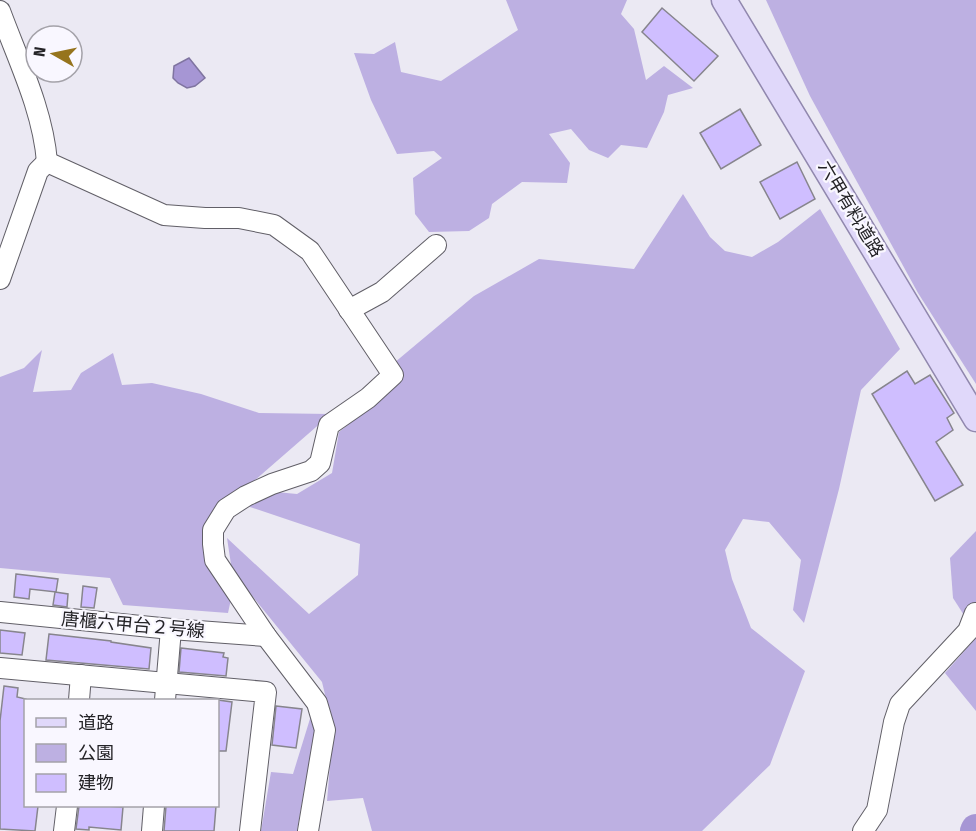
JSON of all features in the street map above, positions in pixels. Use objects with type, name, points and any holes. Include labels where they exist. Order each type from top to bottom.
[{"type":"main road","name":"六甲有料道路","points":[[724,0],[976,419]]},
{"type":"street","points":[[0,11],[9,60],[34,102],[47,162],[38,171],[0,279]]},
{"type":"street","points":[[47,162],[164,215],[239,218],[274,225],[310,251],[393,375],[368,398],[329,425],[320,463],[311,471],[272,484],[246,496],[226,509],[213,530],[216,560],[266,636],[317,703],[325,730],[308,831]]},
{"type":"street","points":[[349,310],[382,292],[436,245]]},
{"type":"street","name":"唐櫃六甲台２号線","points":[[0,612],[266,636]]},
{"type":"street","points":[[863,831],[877,810],[894,722],[900,704],[968,631],[975,614]]},
{"type":"street","points":[[166,692],[171,629]]},
{"type":"street","points":[[0,668],[81,675],[166,692],[266,692],[250,831]]},
{"type":"street","points":[[78,699],[81,675]]},
{"type":"street","points":[[64,831],[67,807]]},
{"type":"street","points":[[152,831],[154,807]]},
{"type":"green space","points":[[506,0],[627,0],[621,14],[634,29],[646,80],[664,66],[693,88],[668,95],[664,112],[647,148],[621,145],[608,158],[589,150],[571,129],[549,134],[570,163],[567,183],[522,182],[492,204],[489,218],[469,231],[429,232],[415,214],[413,178],[442,158],[434,151],[397,154],[371,100],[354,53],[374,54],[395,42],[401,72],[441,81],[518,30]]},
{"type":"green space","points":[[766,0],[976,0],[976,384],[918,293],[810,96]]},
{"type":"green space","points":[[683,194],[710,237],[725,251],[752,257],[778,242],[820,209],[900,349],[861,390],[839,489],[804,623],[793,610],[801,560],[769,522],[743,519],[725,550],[732,579],[751,628],[805,671],[770,765],[702,831],[372,831],[363,798],[327,801],[333,728],[322,682],[232,571],[227,538],[309,614],[358,575],[360,544],[247,506],[276,492],[297,494],[332,473],[339,432],[388,393],[394,363],[474,296],[539,259],[634,269]]},
{"type":"green space","points":[[42,350],[33,392],[71,390],[81,373],[113,353],[122,385],[152,383],[201,394],[259,413],[331,414],[230,502],[208,537],[231,599],[228,613],[123,605],[110,578],[0,568],[0,377],[24,368]]},
{"type":"green space","points":[[976,531],[976,634],[953,598],[950,558]]},
{"type":"green space","points":[[976,638],[976,711],[945,673]]},
{"type":"green space","points":[[313,709],[315,729],[297,831],[261,831],[271,772],[293,774]]},
{"type":"shaded area","points":[[189,58],[205,78],[195,86],[187,88],[173,78],[174,66]]},
{"type":"building","points":[[662,8],[718,56],[694,81],[642,32]]},
{"type":"building","points":[[740,109],[761,145],[721,169],[700,133]]},
{"type":"building","points":[[797,162],[815,199],[780,219],[760,182]]},
{"type":"building","points":[[907,371],[915,384],[930,375],[954,413],[947,418],[953,430],[936,442],[963,485],[935,501],[872,394]]},
{"type":"building","points":[[16,574],[58,579],[56,592],[30,589],[29,599],[14,597]]},
{"type":"building","points":[[83,586],[97,588],[94,608],[81,607]]},
{"type":"building","points":[[55,592],[68,594],[67,607],[53,605]]},
{"type":"building","points":[[0,630],[25,633],[22,655],[0,653]]},
{"type":"building","points":[[49,634],[151,648],[149,669],[46,660]]},
{"type":"building","points":[[181,648],[224,653],[223,657],[228,658],[226,676],[179,672]]},
{"type":"building","points":[[4,686],[18,688],[17,697],[26,699],[24,699],[24,807],[38,807],[35,831],[0,829],[0,721]]},
{"type":"building","points":[[219,700],[232,702],[226,751],[219,751]]},
{"type":"building","points":[[276,706],[302,709],[296,748],[272,745]]},
{"type":"building","points":[[79,807],[123,807],[121,830],[89,827],[89,830],[76,829]]},
{"type":"building","points":[[166,807],[216,807],[214,831],[164,831]]}]
